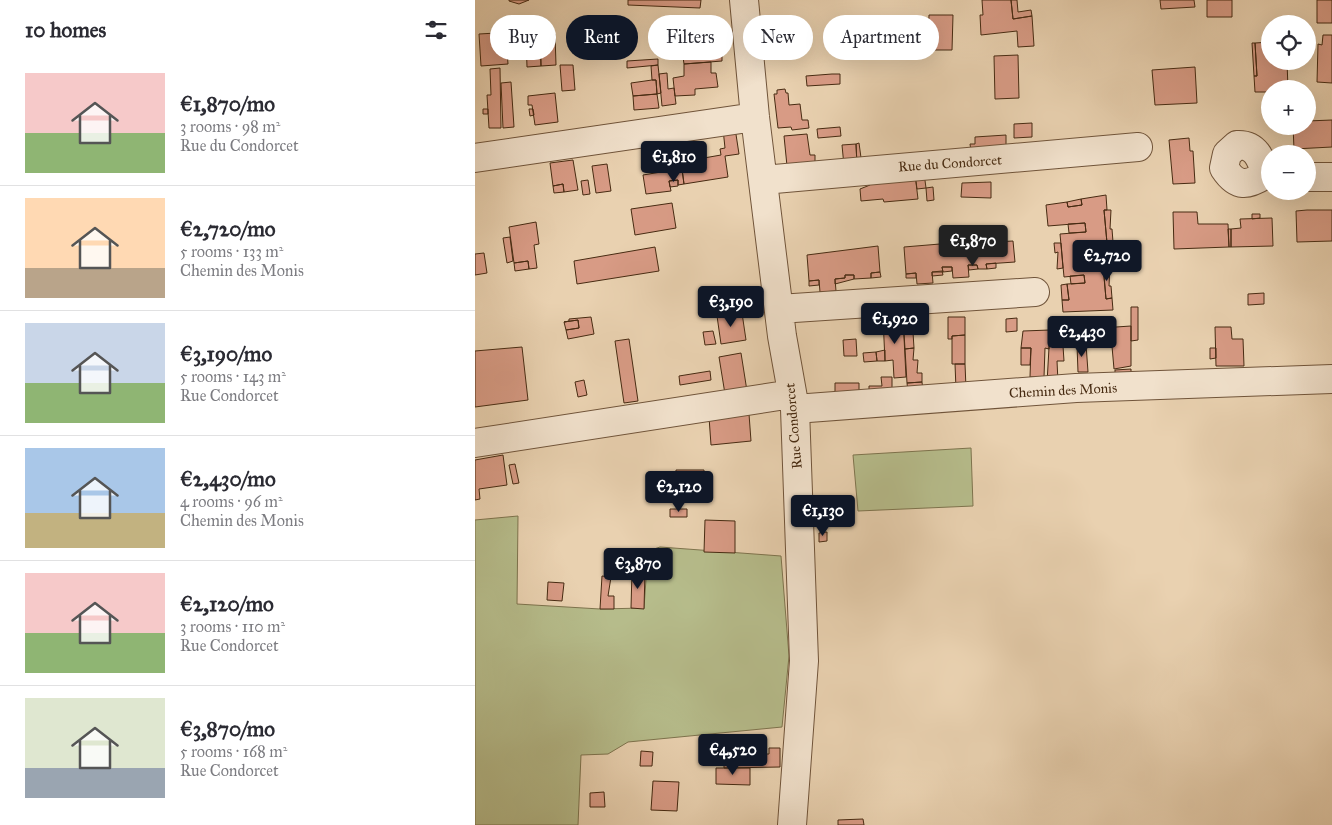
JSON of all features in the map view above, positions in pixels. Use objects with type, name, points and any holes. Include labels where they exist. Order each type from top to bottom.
[{"type":"street","name":"Rue Condorcet","points":[[744,0],[755,117],[779,309],[794,402],[804,661],[792,825]]},
{"type":"street","points":[[475,158],[755,117]]},
{"type":"street","name":"Rue du Condorcet","points":[[763,180],[1138,147]]},
{"type":"street","points":[[1316,178],[1332,177]]},
{"type":"street","points":[[779,309],[1035,292]]},
{"type":"street","name":"Chemin des Monis","points":[[475,443],[794,402],[1076,388],[1332,379]]},
{"type":"green space","points":[[971,448],[973,506],[858,511],[853,455]]},
{"type":"green space","points":[[518,516],[517,604],[600,609],[644,608],[648,551],[660,547],[781,556],[789,656],[782,727],[628,742],[608,754],[581,755],[578,825],[475,825],[475,520]]},
{"type":"building","points":[[509,0],[529,0],[519,4],[509,1]]},
{"type":"building","points":[[628,0],[701,0],[700,8],[628,5]]},
{"type":"building","points":[[982,0],[1011,0],[1013,19],[1032,16],[1034,46],[1018,47],[1017,31],[981,35],[980,15],[983,15]]},
{"type":"building","points":[[1011,0],[1017,0],[1018,12],[1031,10],[1032,16],[1013,19]]},
{"type":"building","points":[[1160,0],[1194,0],[1195,7],[1161,9]]},
{"type":"building","points":[[1207,0],[1232,0],[1232,17],[1207,17]]},
{"type":"building","points":[[1317,0],[1332,0],[1332,23],[1317,23]]},
{"type":"building","points":[[939,15],[953,15],[952,50],[939,50]]},
{"type":"building","points":[[490,33],[490,60],[508,60],[508,64],[481,66],[479,34]]},
{"type":"building","points":[[1323,35],[1332,35],[1332,83],[1317,82],[1318,44],[1322,45]]},
{"type":"building","points":[[1252,43],[1255,43],[1257,76],[1254,76]]},
{"type":"building","points":[[1255,43],[1261,43],[1261,70],[1287,70],[1288,80],[1261,80],[1261,92],[1255,92],[1254,76],[1257,76]]},
{"type":"building","points":[[1018,55],[1019,98],[995,99],[994,56]]},
{"type":"building","points":[[527,60],[541,60],[541,66],[527,67]]},
{"type":"building","points":[[541,60],[556,60],[556,65],[541,66]]},
{"type":"building","points":[[658,60],[658,65],[627,68],[627,61]]},
{"type":"building","points":[[683,60],[722,60],[722,61],[684,64]]},
{"type":"building","points":[[711,62],[711,73],[716,73],[718,87],[695,89],[695,95],[675,96],[673,78],[684,76],[684,64]]},
{"type":"building","points":[[560,65],[573,65],[575,90],[562,91]]},
{"type":"building","points":[[658,65],[661,93],[657,94],[656,80],[652,80],[651,66]]},
{"type":"building","points":[[1195,67],[1197,103],[1155,105],[1152,70]]},
{"type":"building","points":[[500,68],[501,128],[489,128],[487,95],[491,95],[490,69]]},
{"type":"building","points":[[667,73],[668,89],[674,88],[676,104],[662,106],[659,74]]},
{"type":"building","points":[[840,74],[840,84],[807,86],[806,76]]},
{"type":"building","points":[[656,80],[657,94],[633,96],[631,83]]},
{"type":"building","points":[[511,82],[514,127],[503,128],[501,83]]},
{"type":"building","points":[[785,89],[786,93],[788,93],[789,105],[800,104],[802,120],[808,120],[809,128],[792,130],[791,127],[778,128],[774,94],[777,94],[777,90]]},
{"type":"building","points":[[555,93],[558,122],[535,125],[532,105],[528,105],[528,96]]},
{"type":"building","points":[[657,94],[659,108],[634,110],[633,96]]},
{"type":"building","points":[[483,109],[488,109],[488,114],[483,114]]},
{"type":"building","points":[[529,109],[533,109],[534,115],[530,116]]},
{"type":"building","points":[[1332,120],[1332,147],[1316,148],[1316,145],[1294,145],[1293,135],[1316,135],[1316,121]]},
{"type":"building","points":[[1032,123],[1032,137],[1014,138],[1014,124]]},
{"type":"building","points":[[840,127],[841,136],[818,138],[817,129]]},
{"type":"building","points":[[735,128],[739,154],[725,156],[728,177],[684,184],[681,162],[721,155],[720,149],[725,148],[723,129]]},
{"type":"building","points":[[677,131],[684,184],[678,185],[678,180],[669,181],[671,191],[646,194],[643,175],[667,171],[666,158],[672,158],[668,132]]},
{"type":"building","points":[[807,134],[810,155],[815,155],[815,162],[787,166],[784,136]]},
{"type":"building","points":[[1006,135],[1006,149],[971,151],[970,144],[975,144],[975,137]]},
{"type":"building","points":[[1189,138],[1190,151],[1193,151],[1195,183],[1173,184],[1169,140]]},
{"type":"building","points":[[859,143],[862,165],[857,165],[856,144]]},
{"type":"building","points":[[856,144],[857,165],[844,166],[842,145]]},
{"type":"building","points":[[573,160],[578,190],[564,192],[563,184],[553,186],[550,163]]},
{"type":"building","points":[[607,164],[611,191],[596,193],[592,166]]},
{"type":"building","points":[[924,173],[926,188],[917,189],[915,174]]},
{"type":"building","points":[[870,174],[915,174],[918,199],[884,202],[883,199],[861,201],[860,189],[870,185]]},
{"type":"building","points":[[588,180],[590,194],[583,195],[581,181]]},
{"type":"building","points":[[678,180],[678,186],[670,187],[669,181]]},
{"type":"building","points":[[991,182],[991,198],[961,197],[962,183]]},
{"type":"building","points":[[563,184],[564,192],[554,193],[553,186]]},
{"type":"building","points":[[933,187],[934,200],[927,201],[926,188]]},
{"type":"building","points":[[1106,195],[1107,210],[1104,210],[1107,243],[1110,243],[1112,265],[1103,265],[1106,299],[1112,298],[1113,310],[1063,312],[1062,300],[1069,300],[1067,284],[1085,283],[1084,275],[1064,277],[1060,234],[1086,232],[1085,223],[1048,226],[1046,205],[1067,202],[1068,207],[1082,205],[1081,199]]},
{"type":"building","points":[[1081,199],[1082,205],[1068,207],[1067,202]]},
{"type":"building","points":[[672,203],[676,228],[635,235],[631,209]]},
{"type":"building","points":[[1104,210],[1111,210],[1110,229],[1112,229],[1113,242],[1107,243]]},
{"type":"building","points":[[1332,210],[1332,241],[1297,242],[1296,211]]},
{"type":"building","points":[[1173,212],[1197,212],[1198,224],[1228,224],[1229,247],[1174,249]]},
{"type":"building","points":[[1252,214],[1260,214],[1260,218],[1252,219]]},
{"type":"building","points":[[1272,218],[1273,246],[1231,247],[1231,229],[1241,228],[1240,219]]},
{"type":"building","points":[[536,222],[539,244],[534,245],[537,268],[529,269],[528,261],[514,263],[509,227]]},
{"type":"building","points":[[1085,223],[1086,232],[1069,233],[1068,224]]},
{"type":"building","points":[[1228,229],[1231,229],[1231,247],[1229,247]]},
{"type":"building","points":[[510,237],[513,261],[507,263],[503,238]]},
{"type":"building","points":[[994,237],[994,242],[1013,241],[1015,262],[986,264],[987,269],[978,269],[977,265],[968,265],[969,277],[953,278],[952,267],[942,267],[943,272],[932,272],[933,283],[917,284],[916,273],[906,274],[904,247],[940,244],[940,241]]},
{"type":"building","points":[[1054,243],[1061,243],[1063,268],[1057,269],[1058,252],[1055,253]]},
{"type":"building","points":[[878,246],[880,272],[871,273],[871,278],[854,279],[854,275],[845,275],[845,278],[835,279],[836,291],[820,292],[819,280],[809,281],[807,255]]},
{"type":"building","points":[[655,247],[659,271],[577,284],[574,261]]},
{"type":"building","points":[[484,253],[487,273],[475,275],[475,254]]},
{"type":"building","points":[[528,261],[529,269],[515,271],[514,263]]},
{"type":"building","points":[[996,263],[996,268],[987,269],[986,264]]},
{"type":"building","points":[[968,265],[977,265],[978,269],[969,270]]},
{"type":"building","points":[[1103,265],[1110,265],[1109,286],[1111,286],[1112,298],[1106,299]]},
{"type":"building","points":[[942,267],[952,267],[952,271],[943,272]]},
{"type":"building","points":[[942,271],[943,275],[932,276],[932,272]]},
{"type":"building","points":[[880,272],[881,277],[871,278],[871,273]]},
{"type":"building","points":[[916,273],[916,278],[906,278],[906,274]]},
{"type":"building","points":[[845,275],[854,275],[854,279],[835,284],[835,279],[845,278]]},
{"type":"building","points":[[1084,275],[1085,283],[1071,284],[1070,276]]},
{"type":"building","points":[[819,280],[819,285],[809,286],[809,281]]},
{"type":"building","points":[[1067,284],[1069,300],[1062,300],[1061,285]]},
{"type":"building","points":[[1264,293],[1264,304],[1248,305],[1248,294]]},
{"type":"building","points":[[1131,307],[1138,307],[1138,340],[1131,341]]},
{"type":"building","points":[[742,313],[746,340],[721,344],[717,316]]},
{"type":"building","points":[[591,317],[594,334],[568,339],[566,330],[579,328],[578,320],[564,322],[569,321],[569,319]]},
{"type":"building","points":[[903,317],[906,377],[894,378],[893,360],[885,361],[883,318]]},
{"type":"building","points":[[912,317],[914,348],[905,349],[903,318]]},
{"type":"building","points":[[948,317],[965,317],[965,335],[952,336],[952,339],[948,339]]},
{"type":"building","points":[[1017,318],[1017,331],[1006,332],[1006,319]]},
{"type":"building","points":[[578,320],[579,328],[566,330],[564,322]]},
{"type":"building","points":[[1131,326],[1131,366],[1114,369],[1111,335],[1101,336],[1101,328]]},
{"type":"building","points":[[1215,327],[1231,327],[1232,339],[1243,339],[1244,366],[1216,366]]},
{"type":"building","points":[[1085,328],[1086,344],[1063,346],[1064,361],[1057,361],[1058,382],[1047,383],[1050,330]]},
{"type":"building","points":[[1050,330],[1049,349],[1045,348],[1044,377],[1030,377],[1031,348],[1021,348],[1023,331]]},
{"type":"building","points":[[713,331],[716,344],[705,345],[703,332]]},
{"type":"building","points":[[965,335],[965,364],[952,364],[952,336]]},
{"type":"building","points":[[629,339],[638,401],[624,403],[615,341]]},
{"type":"building","points":[[856,339],[857,356],[844,356],[843,340]]},
{"type":"building","points":[[1086,344],[1088,372],[1078,372],[1077,345]]},
{"type":"building","points":[[522,347],[528,400],[475,407],[475,351]]},
{"type":"building","points":[[914,348],[913,360],[918,360],[917,373],[922,373],[922,382],[907,383],[905,349]]},
{"type":"building","points":[[1021,348],[1031,348],[1030,365],[1021,365]]},
{"type":"building","points":[[1210,348],[1216,348],[1216,358],[1210,359]]},
{"type":"building","points":[[885,350],[885,361],[877,361],[876,352]]},
{"type":"building","points":[[876,352],[877,361],[864,362],[863,353]]},
{"type":"building","points":[[741,353],[747,391],[725,394],[719,357]]},
{"type":"building","points":[[955,364],[965,364],[966,388],[956,389]]},
{"type":"building","points":[[1131,369],[1131,379],[1115,379],[1115,370]]},
{"type":"building","points":[[710,371],[711,380],[680,385],[679,376]]},
{"type":"building","points":[[881,377],[892,377],[892,393],[869,395],[869,386],[882,386]]},
{"type":"building","points":[[584,380],[587,395],[578,397],[575,382]]},
{"type":"building","points":[[922,382],[923,391],[908,392],[907,383]]},
{"type":"building","points":[[835,383],[859,383],[859,394],[835,395]]},
{"type":"building","points":[[749,414],[751,441],[711,445],[709,417]]},
{"type":"building","points":[[503,455],[507,485],[479,489],[480,499],[475,500],[475,460]]},
{"type":"building","points":[[515,464],[519,483],[513,484],[509,465]]},
{"type":"building","points":[[676,470],[704,470],[704,500],[675,500]]},
{"type":"building","points":[[670,509],[687,509],[687,517],[670,517]]},
{"type":"building","points":[[705,520],[735,521],[735,553],[704,552]]},
{"type":"building","points":[[827,532],[827,541],[819,542],[819,533]]},
{"type":"building","points":[[632,571],[645,572],[644,609],[631,608]]},
{"type":"building","points":[[602,576],[611,577],[608,596],[614,596],[614,609],[600,609]]},
{"type":"building","points":[[548,582],[564,583],[562,601],[547,600]]},
{"type":"building","points":[[769,748],[780,748],[780,767],[724,768],[724,754],[769,754]]},
{"type":"building","points":[[641,751],[653,752],[652,766],[640,766]]},
{"type":"building","points":[[716,768],[750,768],[750,785],[716,784]]},
{"type":"building","points":[[653,781],[679,782],[677,811],[651,810]]},
{"type":"building","points":[[604,792],[605,807],[590,807],[590,793]]},
{"type":"building","points":[[863,819],[864,825],[838,825],[838,820]]}]
